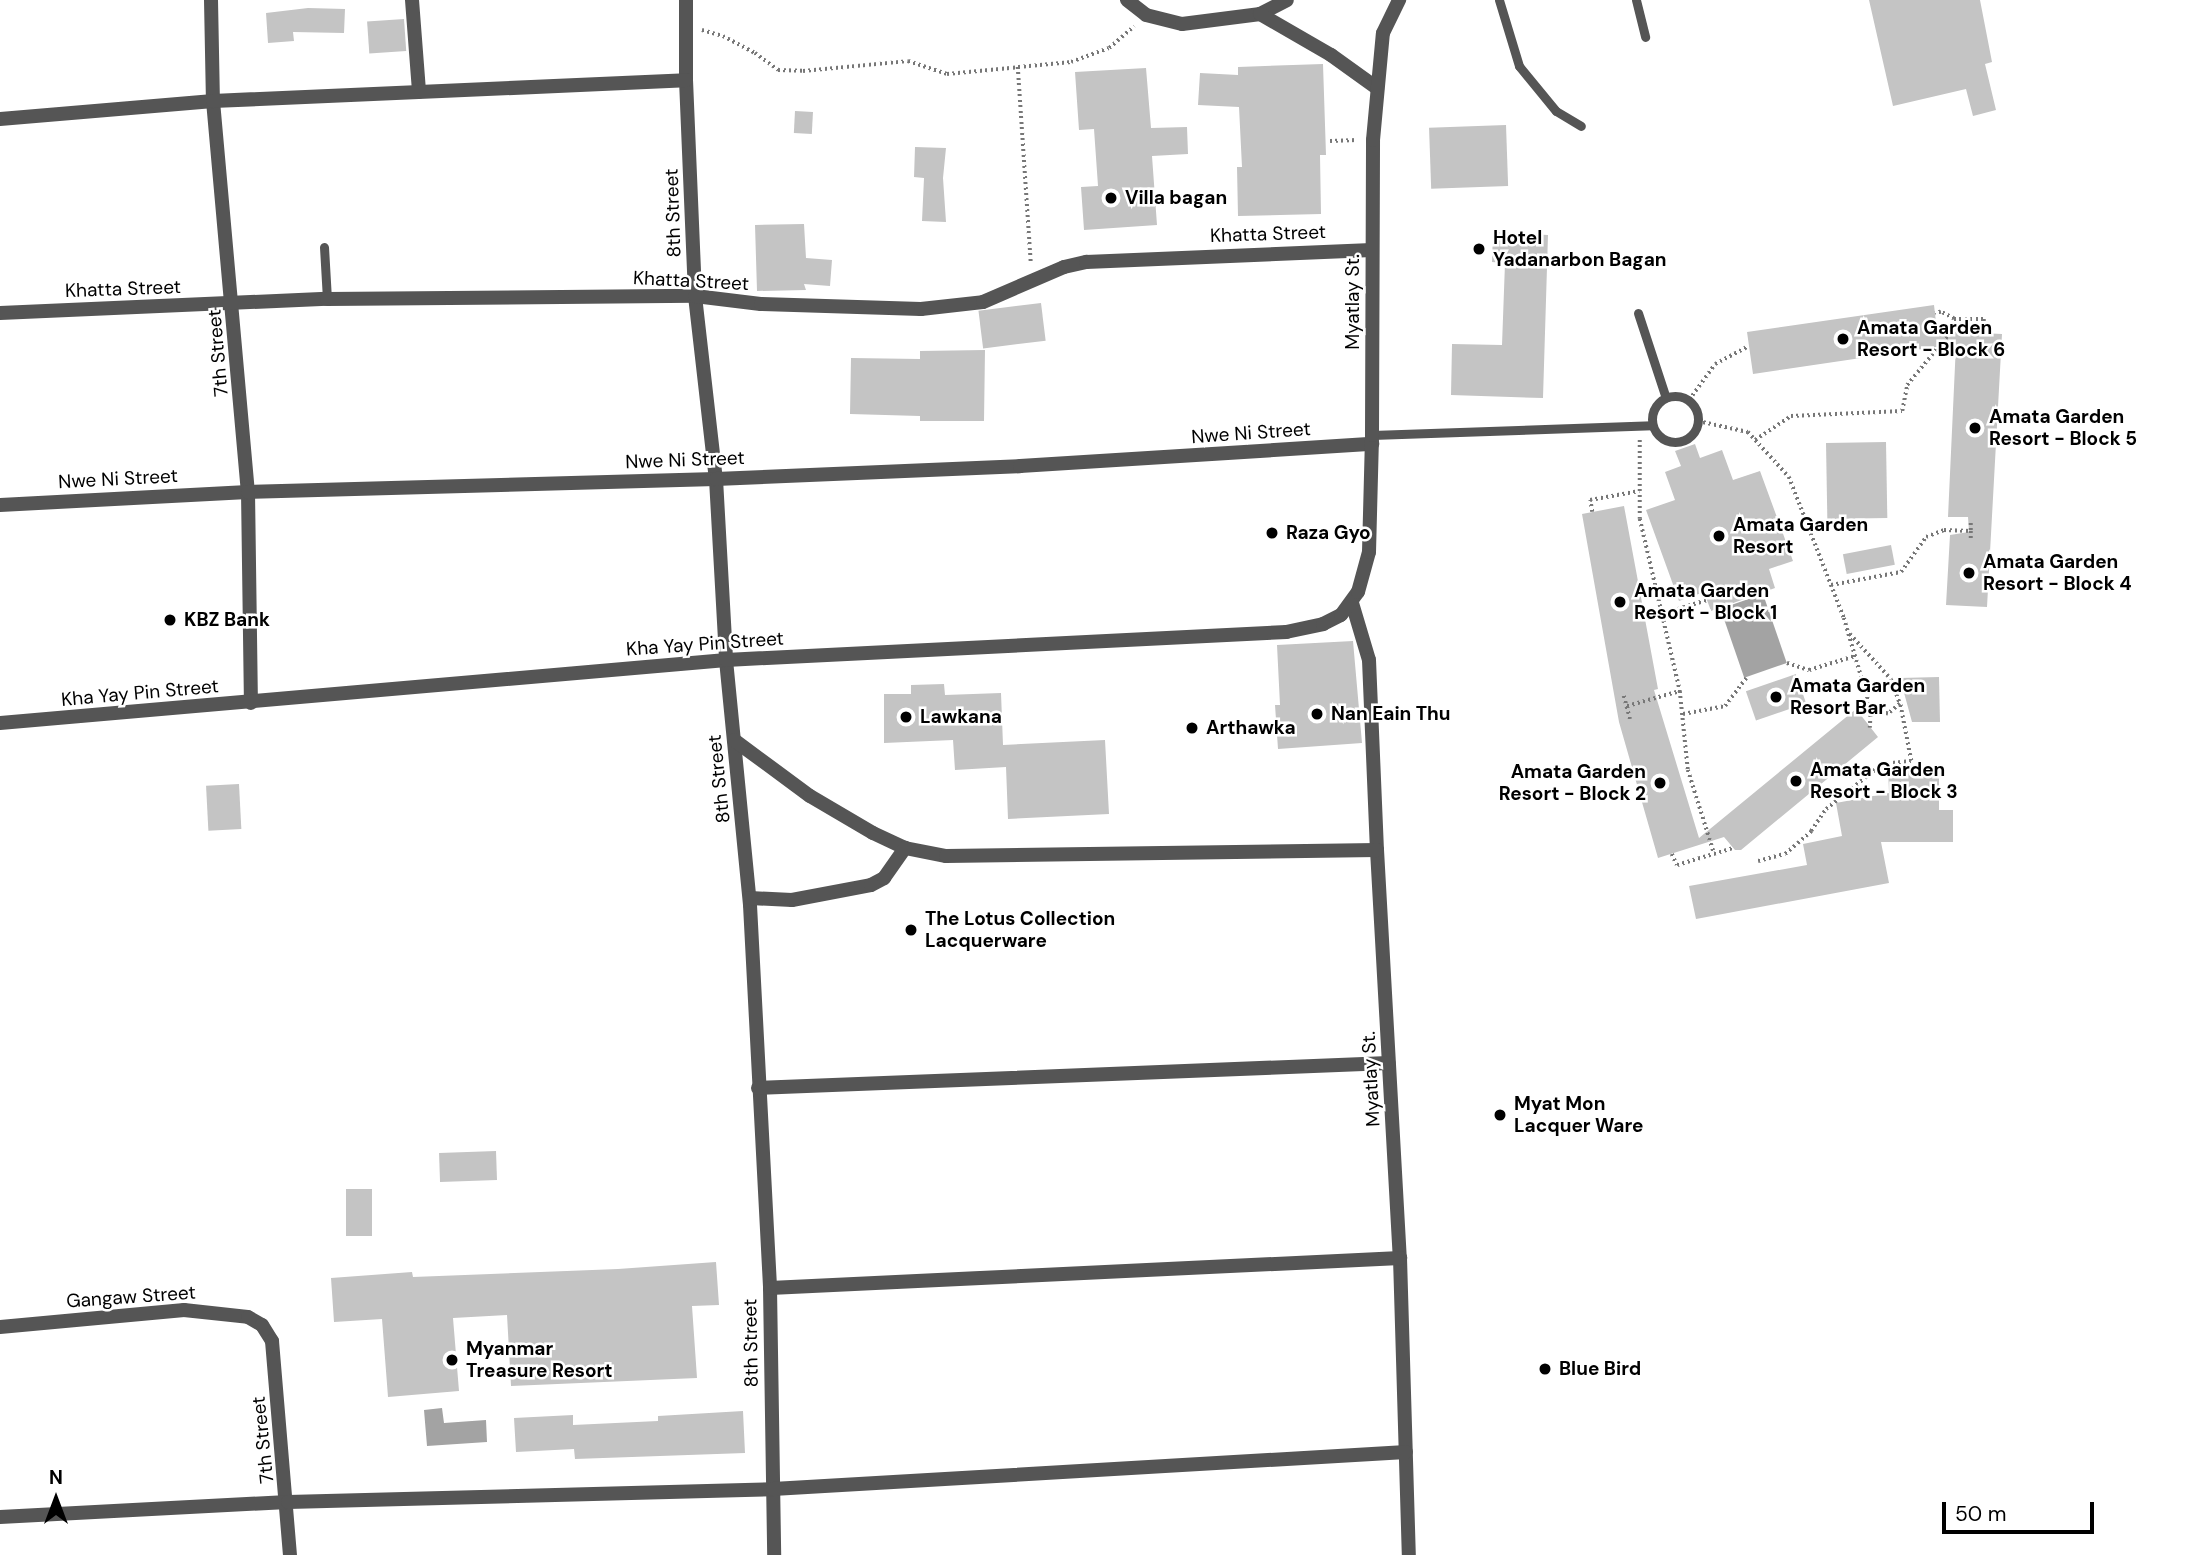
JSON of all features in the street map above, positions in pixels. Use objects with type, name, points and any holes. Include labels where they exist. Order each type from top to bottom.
[{"type":"street","name":"7th Street","points":[[211,0],[213,101],[234,305],[248,492],[251,703]]},
{"type":"street","points":[[412,0],[419,92]]},
{"type":"street","name":"8th Street","points":[[686,0],[686,80],[695,296],[716,479],[726,660],[750,898],[770,1288],[774,1555]]},
{"type":"street","points":[[1127,0],[1146,15],[1182,24],[1260,14],[1287,0]]},
{"type":"street","name":"Myatlay St.","points":[[1399,0],[1383,33],[1379,52],[1373,140],[1369,552],[1352,603],[1369,660],[1377,850],[1401,1258],[1409,1555]]},
{"type":"street","points":[[1260,14],[1331,55],[1377,88]]},
{"type":"street","points":[[0,119],[213,101],[686,80]]},
{"type":"street","name":"Khatta Street","points":[[0,313],[327,299],[695,296],[761,304],[922,309],[983,302],[1007,294],[1032,280],[1086,262],[1372,250]]},
{"type":"street","name":"Nwe Ni Street","points":[[0,505],[248,492],[716,479],[1048,464],[1372,440]]},
{"type":"street","name":"Kha Yay Pin Street","points":[[0,723],[726,660],[1286,632],[1323,624],[1341,615],[1352,603]]},
{"type":"street","points":[[734,740],[810,796],[873,833],[905,848],[946,856],[1377,850]]},
{"type":"street","points":[[750,898],[792,900],[871,885],[884,878],[905,848]]},
{"type":"street","points":[[758,1088],[1390,1063]]},
{"type":"street","points":[[770,1288],[1401,1258]]},
{"type":"street","name":"Gangaw Street","points":[[0,1327],[184,1310],[248,1317],[262,1325]]},
{"type":"street","name":"7th Street","points":[[262,1325],[272,1342],[288,1502],[290,1555]]},
{"type":"street","points":[[0,1517],[288,1502],[772,1489],[1406,1452]]},
{"type":"lane","points":[[1499,0],[1519,66],[1556,111],[1581,126]]},
{"type":"lane","points":[[1636,0],[1645,37]]},
{"type":"lane","points":[[324,247],[327,299]]},
{"type":"lane","points":[[1638,313],[1666,398]]},
{"type":"lane","points":[[1674,396],[1689,400],[1698,413],[1698,421],[1691,436],[1677,442],[1661,438],[1652,425],[1654,409],[1666,398],[1674,396]]},
{"type":"lane","points":[[1372,440],[1652,425]]},
{"type":"path","points":[[686,26],[723,36],[755,52],[778,70],[803,71],[908,61],[947,74],[1071,62],[1108,47],[1146,15]]},
{"type":"path","points":[[1018,67],[1032,280]]},
{"type":"path","points":[[1330,142],[1373,140]]},
{"type":"path","points":[[1935,314],[1941,312],[1954,319],[1984,319],[1984,333]]},
{"type":"path","points":[[1755,440],[1791,416],[1902,411],[1907,384],[1948,335],[1954,319]]},
{"type":"path","points":[[1689,400],[1715,364],[1749,346]]},
{"type":"path","points":[[1698,421],[1748,432],[1789,477],[1848,633],[1871,710],[1870,727]]},
{"type":"path","points":[[1640,425],[1640,519],[1680,691],[1688,769],[1714,853]]},
{"type":"path","points":[[1592,512],[1590,500],[1639,491]]},
{"type":"path","points":[[1971,523],[1971,539]]},
{"type":"path","points":[[1831,585],[1900,572],[1926,537],[1944,530],[1971,531]]},
{"type":"path","points":[[1662,614],[1707,600]]},
{"type":"path","points":[[1758,861],[1785,854],[1811,831],[1826,809],[1882,764],[1911,761],[1900,704],[1891,678],[1848,633]]},
{"type":"path","points":[[1787,663],[1809,670],[1855,656]]},
{"type":"path","points":[[1683,714],[1725,706],[1746,678]]},
{"type":"path","points":[[1627,706],[1680,691]]},
{"type":"path","points":[[1624,696],[1630,719]]},
{"type":"path","points":[[1871,710],[1888,714],[1900,704]]},
{"type":"path","points":[[1672,854],[1677,865],[1733,848]]},
{"type":"shaded area","points":[[1763,594],[1787,663],[1744,678],[1720,609]]},
{"type":"shaded area","points":[[442,1408],[444,1423],[486,1420],[487,1442],[427,1446],[424,1410]]},
{"type":"building","points":[[1869,0],[1980,0],[1992,62],[1985,64],[1996,110],[1973,116],[1966,89],[1893,106]]},
{"type":"building","points":[[308,8],[345,9],[344,33],[293,32],[294,41],[268,43],[266,13]]},
{"type":"building","points":[[404,19],[406,51],[369,54],[367,22]]},
{"type":"building","points":[[1323,64],[1326,155],[1320,155],[1321,214],[1238,216],[1237,167],[1242,167],[1239,107],[1198,105],[1200,73],[1238,75],[1238,67]]},
{"type":"building","points":[[1146,68],[1151,128],[1187,127],[1188,154],[1152,156],[1157,225],[1084,230],[1081,187],[1098,186],[1094,129],[1079,130],[1075,72]]},
{"type":"building","points":[[795,111],[813,112],[812,134],[794,133]]},
{"type":"building","points":[[1506,125],[1508,186],[1431,189],[1429,128]]},
{"type":"building","points":[[915,147],[946,148],[943,178],[946,222],[922,221],[924,178],[914,177]]},
{"type":"building","points":[[804,224],[806,258],[832,260],[830,286],[804,284],[806,290],[757,291],[755,225]]},
{"type":"building","points":[[1493,232],[1548,235],[1543,398],[1451,395],[1452,344],[1502,345],[1505,263],[1492,262]]},
{"type":"building","points":[[1041,303],[1046,341],[983,348],[978,311]]},
{"type":"building","points":[[1934,305],[1937,331],[2002,334],[1987,607],[1946,605],[1950,535],[1969,532],[1968,517],[1948,517],[1956,344],[1753,374],[1747,332]]},
{"type":"building","points":[[985,350],[984,421],[920,421],[920,416],[850,414],[851,358],[920,359],[920,351]]},
{"type":"building","points":[[1886,442],[1887,518],[1827,519],[1826,443]]},
{"type":"building","name":"Amata Garden Resort","points":[[1695,444],[1700,458],[1722,450],[1733,480],[1760,471],[1793,561],[1769,569],[1775,588],[1711,611],[1704,592],[1679,601],[1646,510],[1675,500],[1665,472],[1681,466],[1675,451]]},
{"type":"building","points":[[1624,506],[1658,689],[1654,690],[1699,838],[1856,709],[1878,737],[1741,850],[1735,850],[1724,837],[1658,858],[1619,722],[1582,514]]},
{"type":"building","points":[[1891,545],[1895,565],[1847,574],[1843,554]]},
{"type":"building","points":[[1353,641],[1362,743],[1278,749],[1275,705],[1280,705],[1277,645]]},
{"type":"building","name":"Amata Garden Resort Bar","points":[[1796,674],[1806,703],[1756,721],[1746,691]]},
{"type":"building","points":[[1939,677],[1940,722],[1912,722],[1900,678]]},
{"type":"building","points":[[944,684],[945,695],[1001,693],[1003,745],[1105,740],[1109,814],[1008,819],[1006,767],[955,770],[953,740],[884,743],[884,694],[911,694],[911,685]]},
{"type":"building","points":[[1888,767],[1939,767],[1939,810],[1953,810],[1953,842],[1881,842],[1889,883],[1696,919],[1689,886],[1807,865],[1803,844],[1842,836],[1836,803],[1889,793]]},
{"type":"building","points":[[239,784],[241,829],[208,831],[206,786]]},
{"type":"building","points":[[496,1151],[497,1180],[440,1182],[439,1153]]},
{"type":"building","points":[[346,1189],[372,1189],[372,1236],[346,1236]]},
{"type":"building","points":[[716,1262],[719,1305],[692,1306],[697,1378],[511,1386],[507,1315],[453,1318],[459,1391],[388,1397],[382,1319],[334,1322],[331,1278],[412,1272],[413,1277],[618,1269]]},
{"type":"building","points":[[743,1411],[745,1453],[575,1459],[574,1449],[516,1452],[514,1418],[573,1415],[573,1425],[658,1421],[658,1416]]},
{"type":"place","name":"Villa bagan","points":[[1111,198]]},
{"type":"place","name":"Hotel Yadanarbon Bagan","points":[[1479,249]]},
{"type":"place","name":"Amata Garden Resort - Block 6","points":[[1843,339]]},
{"type":"place","name":"Amata Garden Resort - Block 5","points":[[1975,428]]},
{"type":"place","name":"Raza Gyo","points":[[1272,533]]},
{"type":"place","name":"Amata Garden Resort","points":[[1719,536]]},
{"type":"place","name":"Amata Garden Resort - Block 4","points":[[1969,573]]},
{"type":"place","name":"Amata Garden Resort - Block 1","points":[[1620,602]]},
{"type":"place","name":"KBZ Bank","points":[[170,620]]},
{"type":"place","name":"Amata Garden Resort Bar","points":[[1776,697]]},
{"type":"place","name":"Nan Eain Thu","points":[[1317,714]]},
{"type":"place","name":"Lawkana","points":[[906,717]]},
{"type":"place","name":"Arthawka","points":[[1192,728]]},
{"type":"place","name":"Amata Garden Resort - Block 3","points":[[1796,781]]},
{"type":"place","name":"Amata Garden Resort - Block 2","points":[[1660,783]]},
{"type":"place","name":"The Lotus Collection Lacquerware","points":[[911,930]]},
{"type":"place","name":"Myat Mon Lacquer Ware","points":[[1500,1115]]},
{"type":"place","name":"Myanmar Treasure Resort","points":[[452,1360]]},
{"type":"place","name":"Blue Bird","points":[[1545,1369]]}]
